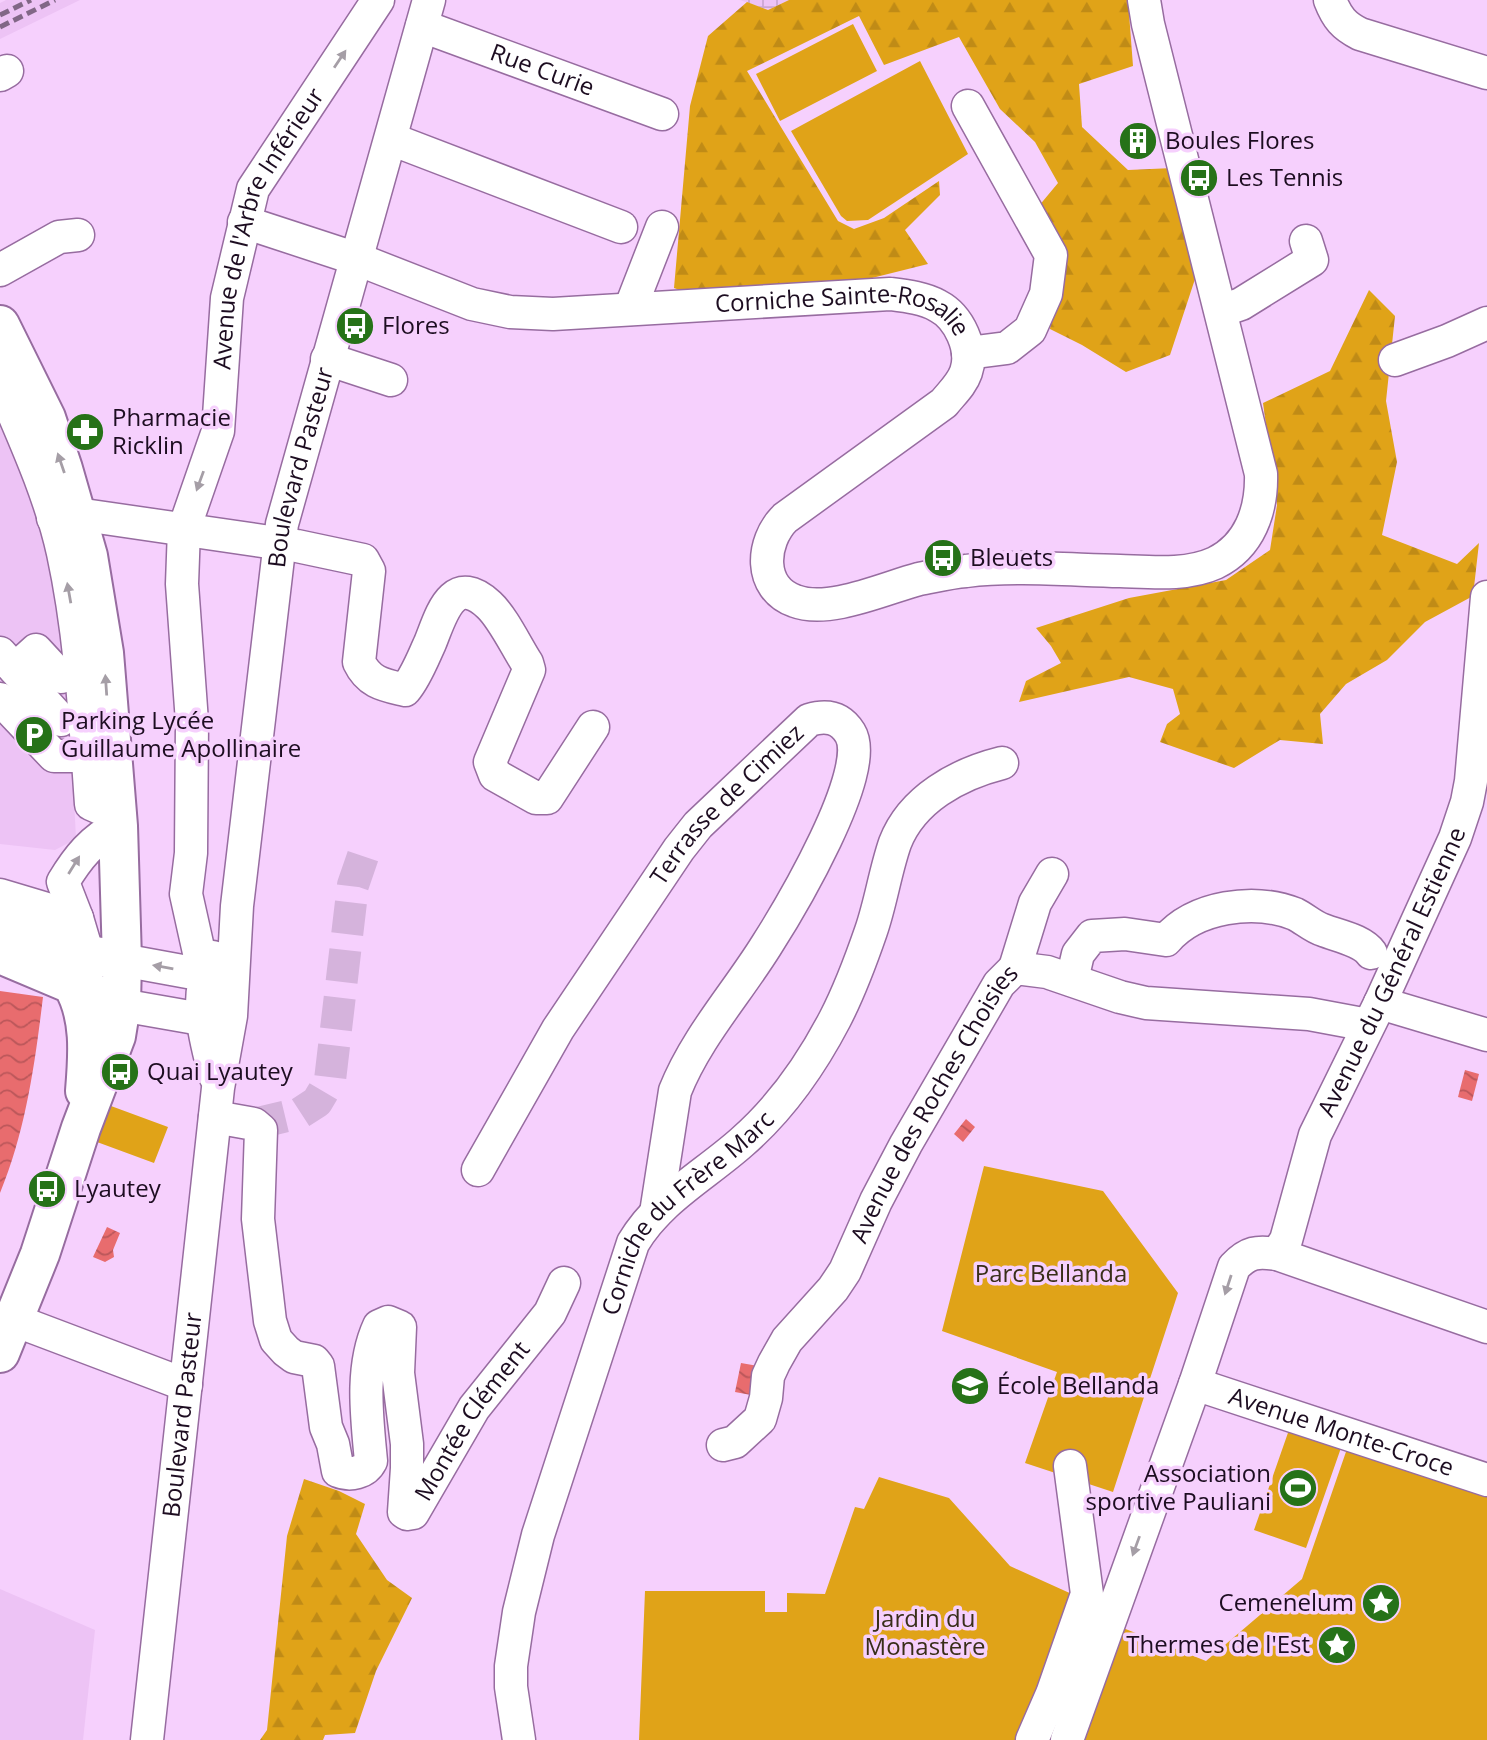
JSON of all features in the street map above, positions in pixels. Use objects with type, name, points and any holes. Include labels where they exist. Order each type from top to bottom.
[{"type":"main road","points":[[0,325],[46,418],[65,516],[88,556],[104,653],[117,820],[77,950],[80,1000],[86,1028],[87,1068],[81,1128]]},
{"type":"main road","points":[[0,921],[77,950],[121,1005],[116,1036],[81,1128],[40,1254],[7,1336]]},
{"type":"main road","points":[[0,954],[77,950]]},
{"type":"main road","points":[[77,950],[121,1005]]},
{"type":"street","name":"Avenue de l'Arbre Inférieur","points":[[204,975],[186,894],[191,853],[192,722],[182,584],[184,529],[218,431],[227,298],[253,189],[379,0]]},
{"type":"street","name":"Corniche Sainte-Rosalie","points":[[244,222],[357,259],[472,304],[510,312],[553,314],[890,294],[937,305],[959,325],[968,353],[967,370],[958,386],[944,403],[778,525],[769,541],[766,557],[770,578],[781,593],[803,604],[827,604],[919,579],[965,571],[1166,572],[1201,568],[1223,559],[1239,545],[1252,527],[1261,487],[1259,462],[1147,24],[1144,0]]},
{"type":"street","points":[[1330,0],[1336,16],[1346,27],[1360,34],[1487,74]]},
{"type":"street","name":"Rue Curie","points":[[426,13],[662,114]]},
{"type":"street","name":"Boulevard Pasteur","points":[[147,1740],[216,1102],[221,1010],[237,906],[279,543],[327,359],[426,13]]},
{"type":"street","points":[[968,106],[1051,255],[1046,294],[1030,330],[1007,348],[968,353]]},
{"type":"street","points":[[391,139],[621,227]]},
{"type":"street","points":[[630,309],[662,227]]},
{"type":"street","points":[[0,270],[60,237],[78,235]]},
{"type":"street","points":[[1221,311],[1241,304],[1312,260],[1306,241]]},
{"type":"street","points":[[1395,360],[1487,323]]},
{"type":"street","points":[[327,359],[391,380]]},
{"type":"street","points":[[0,382],[33,456],[65,516],[63,553],[76,634],[91,804],[117,820],[79,855],[63,882],[77,950]]},
{"type":"street","points":[[65,516],[279,543],[363,560],[369,571],[359,663],[365,674],[383,685],[405,690],[445,605],[453,597],[465,593],[477,596],[491,606],[527,663],[528,670],[490,762],[495,775],[536,799],[547,797],[593,727]]},
{"type":"street","name":"Avenue du Général Estienne","points":[[1277,1254],[1286,1240],[1315,1135],[1455,838],[1477,803],[1471,781],[1487,597]]},
{"type":"street","points":[[61,677],[36,650],[7,661],[61,720]]},
{"type":"street","points":[[0,699],[54,755],[88,756]]},
{"type":"street","name":"Terrasse de Cimiez","points":[[478,1170],[558,1029],[679,849],[698,825],[809,720],[832,718],[843,723],[854,739],[852,775],[843,803],[800,889],[766,946],[682,1072],[675,1091],[656,1213]]},
{"type":"street","name":"Corniche du Frère Marc","points":[[519,1740],[511,1687],[519,1612],[538,1535],[633,1243],[643,1226],[656,1213],[742,1142],[786,1098],[840,1008],[871,930],[897,840],[914,813],[929,797],[959,778],[1002,763]]},
{"type":"street","points":[[0,874],[40,889],[77,950]]},
{"type":"street","points":[[1015,968],[1035,903],[1052,874]]},
{"type":"street","points":[[0,895],[77,950],[204,975]]},
{"type":"street","name":"Boulevard Pasteur","points":[[221,1010],[204,975],[237,906]]},
{"type":"street","points":[[1072,980],[1078,954],[1092,936],[1125,934],[1166,940],[1178,926],[1216,910],[1256,906],[1295,915],[1318,928],[1366,946],[1371,953]]},
{"type":"street","name":"Avenue des Roches Choisies","points":[[723,1445],[735,1442],[760,1419],[768,1376],[787,1340],[833,1289],[845,1271],[876,1201],[906,1144],[999,984],[1015,968],[1047,972],[1146,1003],[1309,1014],[1374,1014],[1487,1035]]},
{"type":"street","points":[[121,1005],[221,1010]]},
{"type":"street","name":"Montée Clément","points":[[216,1102],[261,1130],[258,1219],[270,1321],[276,1339],[286,1351],[318,1366],[326,1427],[333,1444],[338,1471],[359,1472],[367,1469],[371,1461],[366,1412],[372,1341],[379,1326],[388,1322],[400,1327],[398,1373],[407,1444],[403,1505],[407,1514],[413,1513],[423,1499],[474,1408],[550,1313],[564,1283]]},
{"type":"street","points":[[1067,1740],[1195,1384],[1234,1266],[1244,1256],[1256,1251],[1277,1254],[1487,1327]]},
{"type":"street","points":[[7,1336],[186,1385]]},
{"type":"street","name":"Avenue Monte-Croce","points":[[1195,1384],[1487,1480]]},
{"type":"street","points":[[1032,1740],[1052,1694],[1087,1594],[1070,1466]]},
{"type":"shaded area","points":[[6,0],[80,0],[0,39],[0,3]]},
{"type":"shaded area","points":[[740,0],[789,0],[768,10]]},
{"type":"shaded area","points":[[0,416],[20,460],[51,562],[69,697],[76,839],[55,850],[0,844]]},
{"type":"shaded area","points":[[0,1589],[95,1630],[83,1740],[0,1740]]},
{"type":"green space","points":[[789,0],[1128,0],[1133,66],[1079,84],[1082,127],[1128,170],[1173,168],[1196,276],[1170,355],[1126,372],[1050,329],[1060,253],[1038,207],[1058,183],[1035,142],[1000,109],[959,37],[884,65],[859,16],[747,71],[838,221],[854,229],[884,218],[939,181],[940,195],[905,230],[928,264],[856,282],[696,296],[674,288],[690,106],[708,36],[747,2],[768,10]]},
{"type":"green space","points":[[853,24],[877,71],[780,121],[756,74]]},
{"type":"green space","points":[[920,61],[968,154],[868,220],[847,221],[841,216],[791,131]]},
{"type":"green space","points":[[1369,290],[1395,316],[1386,401],[1397,462],[1382,535],[1457,564],[1479,543],[1473,596],[1425,622],[1387,660],[1346,684],[1320,714],[1323,744],[1280,740],[1234,768],[1160,742],[1167,724],[1180,714],[1173,689],[1129,677],[1019,702],[1026,681],[1061,663],[1036,628],[1129,598],[1226,580],[1270,550],[1277,505],[1263,403],[1330,371]]},
{"type":"green space","points":[[111,1106],[168,1127],[154,1163],[97,1142]]},
{"type":"green space","name":"Parc Bellanda","points":[[984,1166],[1103,1191],[1178,1293],[1113,1492],[1025,1463],[1057,1372],[942,1331]]},
{"type":"green space","name":"Association sportive Pauliani","points":[[1290,1427],[1342,1445],[1306,1548],[1254,1530]]},
{"type":"green space","name":"Cemenelum","points":[[1348,1446],[1487,1494],[1487,1740],[1080,1740],[1118,1626],[1206,1661],[1302,1579]]},
{"type":"green space","name":"Jardin du Monastère","points":[[879,1477],[949,1498],[1010,1566],[1074,1595],[1015,1740],[639,1740],[645,1591],[765,1591],[765,1612],[787,1612],[787,1593],[825,1594],[855,1507],[864,1509]]},
{"type":"green space","points":[[304,1479],[339,1491],[365,1504],[356,1534],[387,1580],[412,1598],[376,1671],[355,1733],[325,1735],[323,1740],[260,1740],[267,1730],[287,1536]]},
{"type":"water","points":[[0,991],[43,997],[23,1121],[0,1193]]},
{"type":"water","points":[[1465,1070],[1479,1074],[1472,1101],[1458,1097]]},
{"type":"water","points":[[966,1119],[975,1127],[963,1142],[954,1134]]},
{"type":"water","points":[[107,1227],[120,1233],[113,1250],[114,1257],[105,1262],[93,1257]]},
{"type":"water","points":[[741,1363],[758,1366],[751,1395],[735,1392]]},
{"type":"tunnel","points":[[254,1124],[300,1113],[317,1102],[330,1080],[353,885],[364,853]]},
{"type":"railway","points":[[0,15],[31,0]]},
{"type":"railway","points":[[0,27],[55,0]]},
{"type":"place","name":"Boules Flores","points":[[1138,141]]},
{"type":"place","name":"Les Tennis","points":[[1199,178]]},
{"type":"place","name":"Flores","points":[[355,326]]},
{"type":"place","name":"Pharmacie Ricklin","points":[[85,432]]},
{"type":"place","name":"Bleuets","points":[[943,558]]},
{"type":"place","name":"Parking Lycée Guillaume Apollinaire","points":[[34,735]]},
{"type":"place","name":"Quai Lyautey","points":[[120,1072]]},
{"type":"place","name":"Lyautey","points":[[47,1189]]},
{"type":"place","name":"École Bellanda","points":[[970,1386]]},
{"type":"place","name":"Association sportive Pauliani","points":[[1298,1488]]},
{"type":"place","name":"Cemenelum","points":[[1381,1603]]},
{"type":"place","name":"Thermes de l'Est","points":[[1337,1645]]}]
